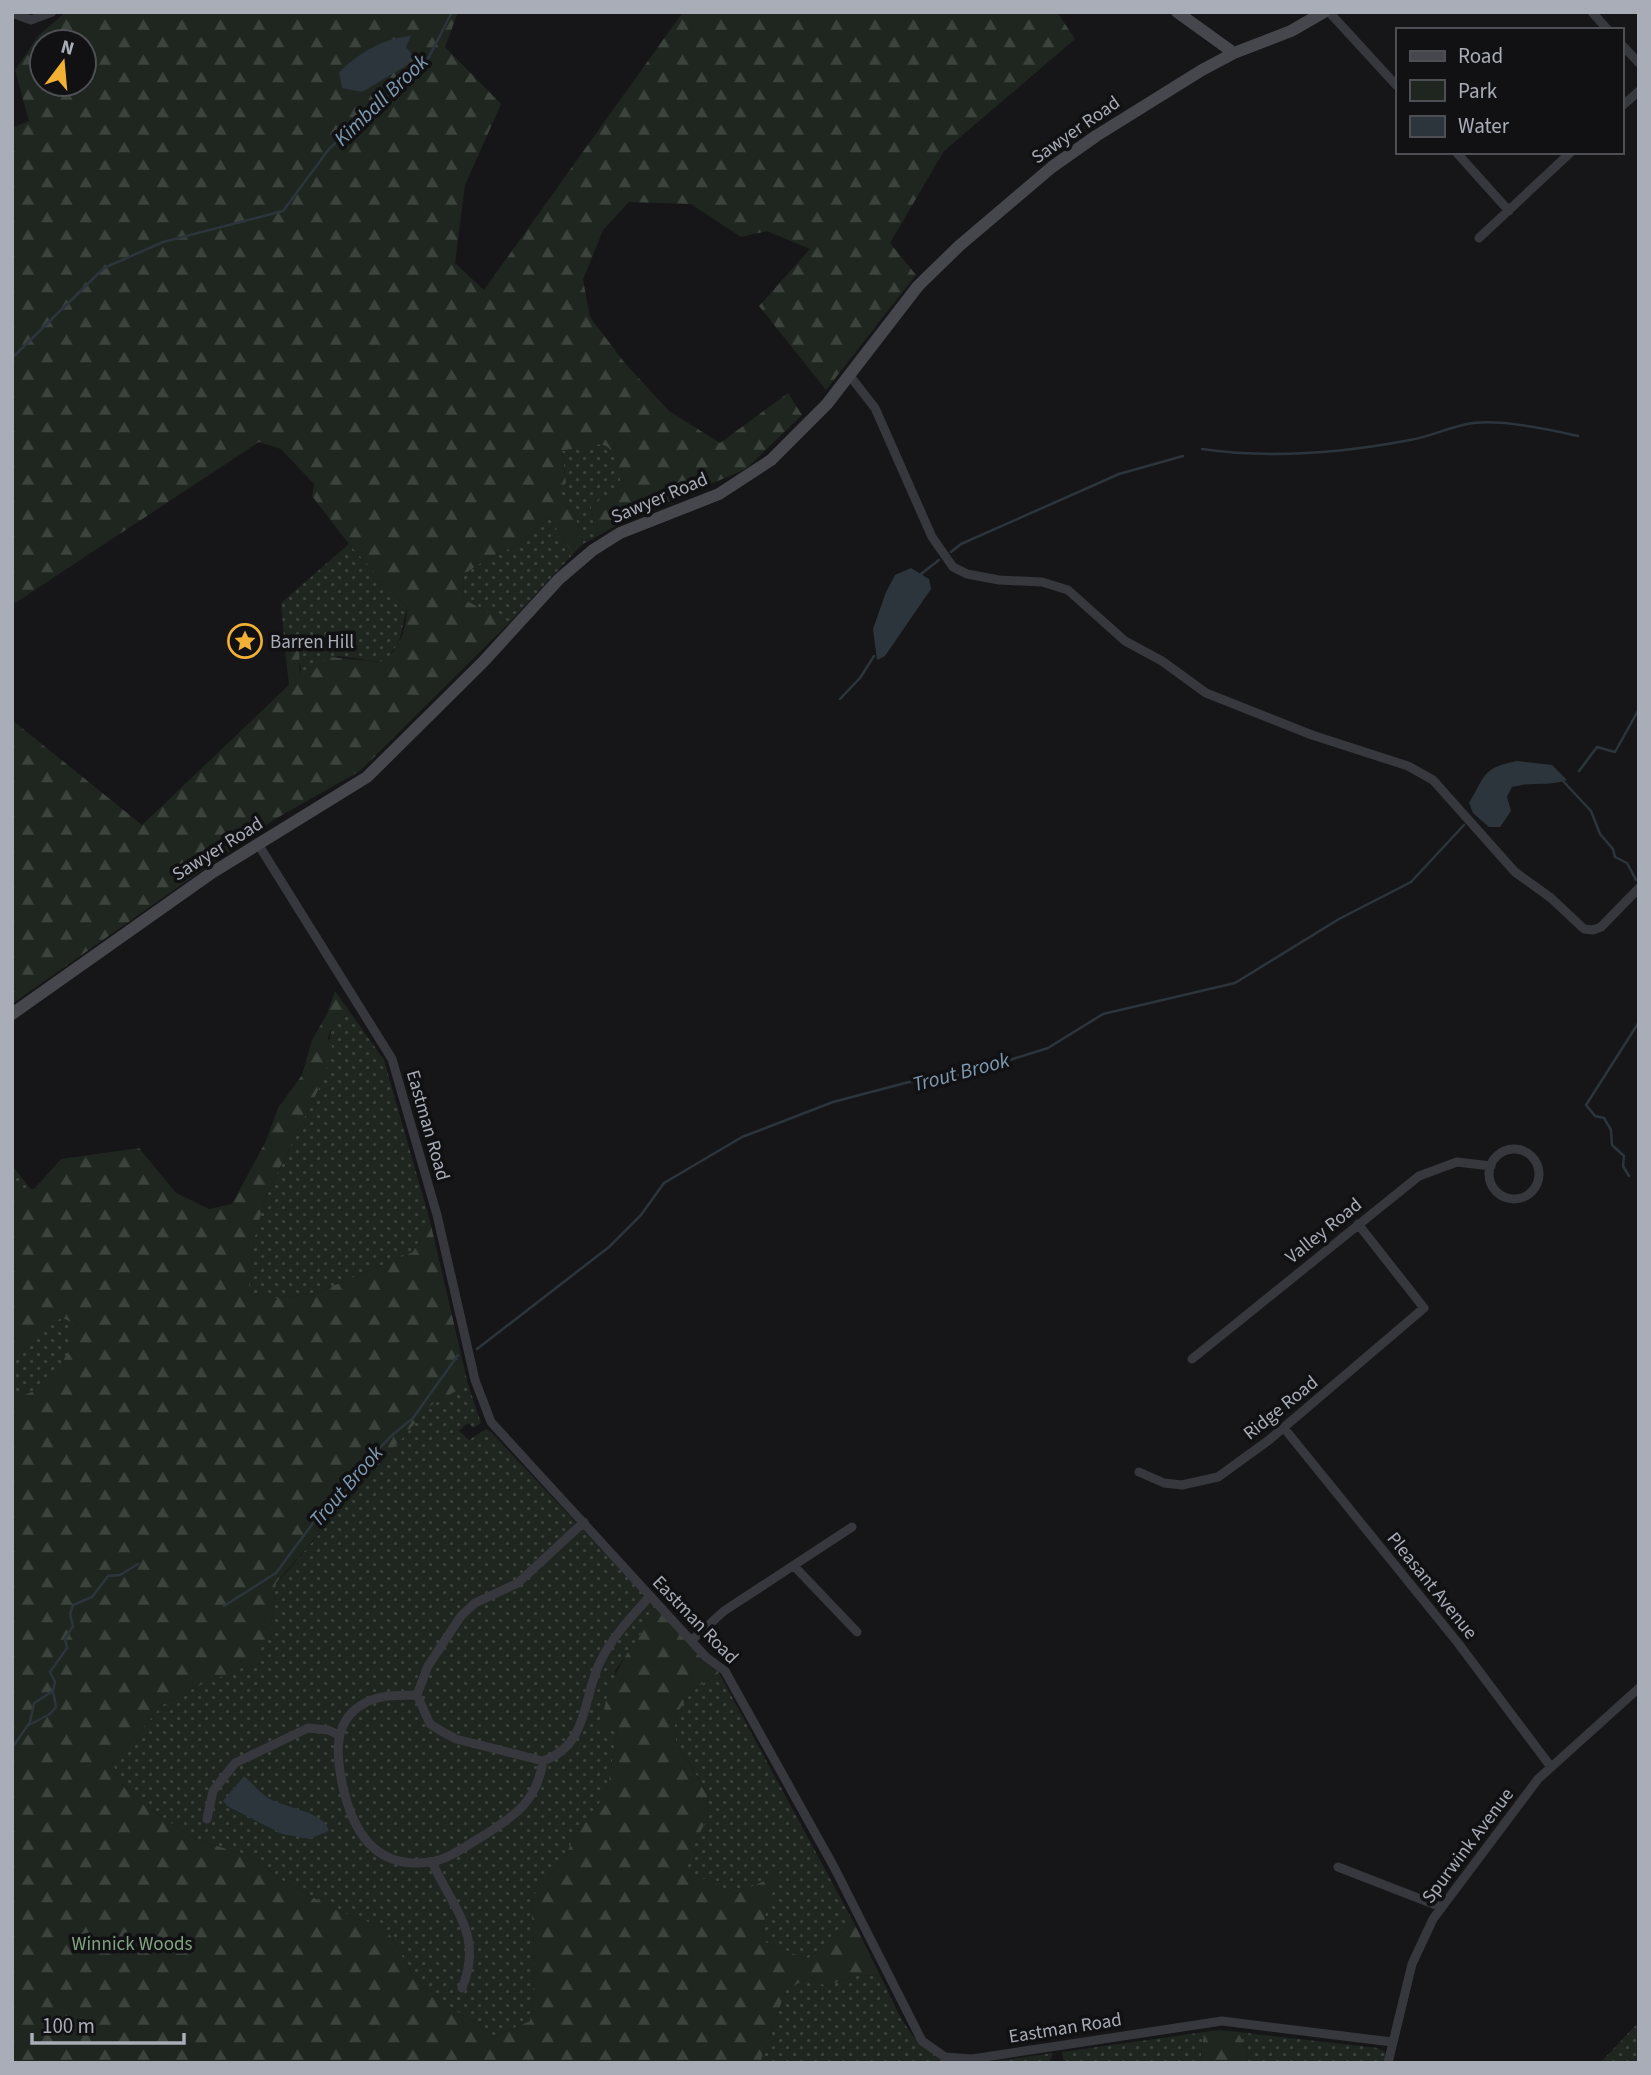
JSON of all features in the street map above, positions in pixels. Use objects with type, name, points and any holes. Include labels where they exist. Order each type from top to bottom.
[{"type":"street","points":[[12,13],[31,20],[52,12]]},
{"type":"street","points":[[1177,12],[1236,52]]},
{"type":"street","name":"Sawyer Road","points":[[12,1014],[210,873],[367,777],[483,662],[559,579],[593,550],[620,533],[684,510],[745,479],[788,445],[850,376],[918,286],[1009,202],[1096,136],[1236,52],[1291,31],[1324,12]]},
{"type":"street","points":[[1329,12],[1396,85]]},
{"type":"street","points":[[1592,12],[1606,28]]},
{"type":"street","points":[[1623,46],[1639,63]]},
{"type":"street","points":[[1623,105],[1639,91]]},
{"type":"street","points":[[1457,154],[1509,211]]},
{"type":"street","points":[[1479,239],[1569,154]]},
{"type":"street","points":[[850,376],[875,408],[932,537],[953,567],[967,574],[999,580],[1042,582],[1068,590],[1125,641],[1162,661],[1206,693],[1312,735],[1408,766],[1433,780],[1514,872],[1551,898],[1584,929],[1601,927],[1639,888]]},
{"type":"street","name":"Eastman Road","points":[[258,844],[392,1059],[437,1215],[475,1380],[491,1422],[650,1596],[725,1671],[834,1867],[911,2024],[922,2041],[937,2053],[954,2060],[978,2059],[1222,2021],[1392,2042]]},
{"type":"street","points":[[1508,1150],[1526,1152],[1538,1165],[1539,1176],[1535,1188],[1527,1195],[1507,1198],[1493,1187],[1490,1166],[1494,1158],[1508,1150]]},
{"type":"street","name":"Valley Road","points":[[1192,1359],[1419,1176],[1457,1161],[1490,1166]]},
{"type":"street","name":"Ridge Road","points":[[1139,1472],[1164,1483],[1191,1485],[1209,1481],[1227,1472],[1284,1428],[1424,1308],[1358,1224]]},
{"type":"street","name":"Pleasant Avenue","points":[[1284,1428],[1451,1634],[1551,1767]]},
{"type":"street","points":[[584,1522],[518,1583],[475,1603],[461,1616],[428,1667],[417,1695],[430,1724],[448,1735],[543,1761],[571,1744],[585,1717],[594,1676],[601,1659],[650,1596]]},
{"type":"street","points":[[692,1640],[724,1611],[852,1527]]},
{"type":"street","points":[[794,1566],[857,1632]]},
{"type":"street","name":"Spurwink Avenue","points":[[1388,2063],[1412,1964],[1421,1941],[1441,1907],[1516,1806],[1551,1767],[1639,1688]]},
{"type":"street","points":[[417,1695],[382,1696],[364,1703],[347,1717],[339,1735],[337,1756],[351,1819],[368,1843],[393,1859],[432,1862],[515,1817],[531,1800],[540,1778],[543,1761]]},
{"type":"street","points":[[207,1819],[213,1791],[235,1763],[308,1728],[328,1730],[339,1735]]},
{"type":"street","points":[[432,1862],[465,1927],[471,1947],[472,1958],[463,1989]]},
{"type":"street","points":[[1338,1867],[1441,1907]]},
{"type":"green space","points":[[66,12],[458,12],[445,47],[501,104],[465,185],[455,263],[484,290],[683,12],[1057,12],[1075,39],[944,151],[890,243],[916,275],[826,390],[759,306],[810,249],[767,231],[741,237],[691,204],[629,202],[603,230],[583,280],[590,317],[624,362],[669,411],[720,443],[788,393],[802,415],[746,469],[628,519],[596,537],[591,506],[622,486],[611,450],[599,444],[562,451],[566,483],[556,493],[574,512],[583,544],[573,554],[549,517],[520,544],[490,557],[464,574],[463,599],[509,623],[360,771],[275,819],[12,1004],[12,720],[142,825],[289,685],[285,649],[294,646],[299,650],[300,676],[305,678],[329,657],[380,662],[392,653],[401,639],[407,607],[349,544],[312,496],[314,484],[281,449],[259,442],[12,605],[12,128],[29,121],[15,70],[28,51],[28,98],[98,98],[98,28],[47,28]]},
{"type":"green space","points":[[598,443],[605,445],[613,454],[622,486],[591,506],[596,537],[583,544],[574,512],[555,493],[566,483],[562,451]]},
{"type":"green space","points":[[549,517],[573,554],[509,623],[463,599],[464,574],[490,557],[520,544]]},
{"type":"green space","points":[[349,544],[407,607],[399,642],[388,658],[380,662],[338,656],[305,678],[300,676],[301,667],[293,646],[285,649],[281,603]]},
{"type":"green space","name":"Winnick Woods","points":[[335,991],[350,1012],[332,1027],[328,1038],[333,1049],[321,1084],[265,1198],[254,1240],[248,1296],[278,1298],[316,1293],[413,1252],[430,1221],[468,1384],[430,1406],[276,1583],[271,1628],[254,1663],[196,1687],[162,1705],[113,1763],[118,1780],[140,1802],[195,1839],[252,1857],[285,1882],[323,1903],[360,1920],[385,1926],[419,1987],[495,2036],[530,2021],[535,1970],[531,1898],[563,1861],[576,1833],[599,1804],[608,1786],[617,1731],[602,1726],[604,1708],[622,1662],[660,1607],[719,1673],[694,1689],[674,1717],[676,1743],[707,1793],[709,1814],[683,1869],[736,1894],[786,1871],[767,1902],[762,1941],[807,1959],[854,1923],[880,1975],[855,1976],[826,1986],[810,1977],[786,1990],[761,2059],[768,2063],[12,2063],[12,1404],[19,1397],[48,1386],[72,1346],[72,1322],[62,1318],[46,1326],[12,1360],[12,1188],[34,1189],[61,1159],[139,1148],[176,1193],[209,1209],[232,1204],[266,1141],[278,1108],[302,1075],[312,1040],[327,1014]]},
{"type":"green space","points":[[350,1012],[384,1060],[430,1221],[413,1252],[316,1293],[278,1298],[48,1747],[12,2063],[12,1165],[133,1320],[248,1292],[254,1240],[265,1198],[321,1084],[332,1027]]},
{"type":"green space","points":[[468,1384],[481,1423],[473,1428],[468,1423],[459,1431],[469,1440],[486,1429],[491,1432],[658,1610],[615,1671],[617,1731],[608,1786],[599,1804],[576,1833],[563,1861],[531,1898],[535,1970],[530,2021],[495,2036],[419,1987],[385,1926],[360,1920],[323,1903],[285,1882],[252,1857],[195,1839],[140,1802],[118,1780],[113,1763],[162,1705],[196,1687],[271,1628],[276,1584],[430,1406]]},
{"type":"green space","points":[[719,1673],[854,1923],[807,1959],[762,1941],[767,1902],[785,1872],[736,1894],[682,1869],[709,1814],[707,1792],[676,1743],[674,1717],[694,1689]]},
{"type":"green space","points":[[880,1975],[900,2016],[916,2040],[939,2058],[954,2063],[768,2063],[761,2059],[786,1990],[810,1977],[826,1986],[855,1976]]},
{"type":"green space","points":[[1639,2022],[1639,2063],[1600,2063]]},
{"type":"green space","points":[[1204,2032],[1200,2063],[1064,2063],[1062,2052]]},
{"type":"green space","points":[[1204,2032],[1238,2032],[1248,2052],[1247,2063],[1200,2063]]},
{"type":"green space","points":[[1238,2032],[1378,2048],[1385,2052],[1385,2063],[1247,2063],[1248,2052]]},
{"type":"green space","points":[[1053,2053],[1049,2063],[982,2063]]},
{"type":"water","points":[[411,36],[406,47],[412,54],[409,64],[362,92],[342,88],[339,72],[355,59],[381,43]]},
{"type":"water","points":[[911,568],[929,579],[931,589],[885,656],[877,660],[873,629],[886,592],[895,575]]},
{"type":"water","points":[[1517,761],[1552,765],[1567,780],[1512,787],[1507,797],[1511,811],[1500,827],[1489,827],[1473,813],[1469,803],[1486,774],[1497,767]]},
{"type":"water","points":[[244,1776],[265,1796],[311,1814],[326,1824],[329,1831],[309,1839],[282,1834],[227,1806],[223,1801]]},
{"type":"waterway","name":"Kimball Brook","points":[[12,358],[104,268],[163,242],[283,211],[329,149],[429,57],[452,12]]},
{"type":"waterway","points":[[1202,449],[1254,454],[1332,451],[1384,445],[1417,439],[1460,426],[1492,422],[1578,436]]},
{"type":"waterway","points":[[951,552],[961,544],[1119,474],[1183,456]]},
{"type":"waterway","points":[[921,574],[939,560]]},
{"type":"waterway","points":[[840,699],[860,678],[874,656]]},
{"type":"waterway","name":"Trout Brook","points":[[1579,771],[1597,747],[1615,752],[1639,709]]},
{"type":"waterway","points":[[1563,781],[1591,811],[1600,834],[1613,849],[1615,857],[1627,863],[1636,880]]},
{"type":"waterway","name":"Trout Brook","points":[[477,1349],[609,1247],[641,1215],[664,1183],[742,1137],[833,1102],[909,1082],[965,1074],[1048,1048],[1103,1014],[1235,983],[1339,919],[1411,882],[1464,825]]},
{"type":"waterway","points":[[1629,1176],[1623,1166],[1624,1156],[1612,1145],[1611,1130],[1604,1118],[1595,1116],[1586,1105],[1639,1022]]},
{"type":"waterway","name":"Trout Brook","points":[[224,1606],[276,1573],[319,1515],[390,1437],[413,1418],[458,1355]]},
{"type":"waterway","points":[[12,1748],[30,1722],[34,1703],[53,1691],[55,1682],[50,1672],[67,1648],[65,1639],[73,1626],[70,1614],[73,1605],[92,1597],[108,1576],[120,1575],[138,1564]]},
{"type":"waterway","points":[[27,1726],[50,1714],[56,1707],[53,1691]]},
{"type":"place","name":"Barren Hill","points":[[245,641]]}]
